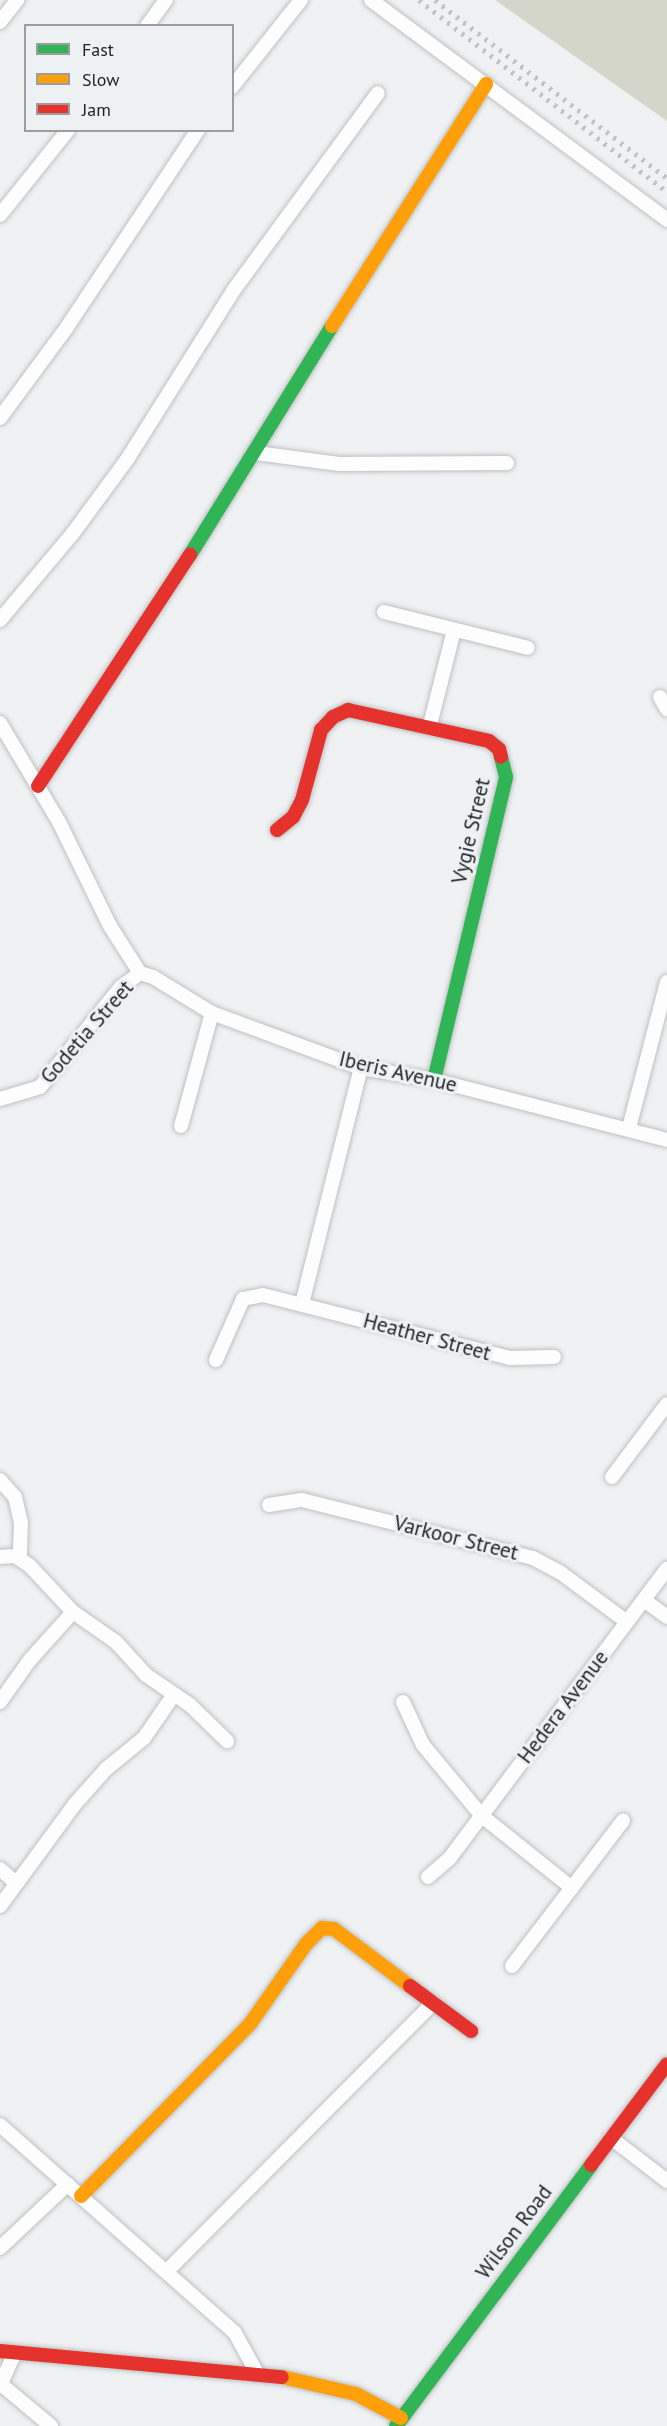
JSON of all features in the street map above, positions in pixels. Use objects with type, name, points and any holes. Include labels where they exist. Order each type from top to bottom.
[{"type":"street","points":[[0,22],[16,0]]},
{"type":"street","points":[[148,24],[166,0]]},
{"type":"street","points":[[234,84],[301,0]]},
{"type":"street","points":[[371,0],[667,220]]},
{"type":"street","points":[[38,786],[256,453],[374,254],[486,84]]},
{"type":"street","points":[[0,620],[73,533],[128,458],[233,291],[378,93]]},
{"type":"street","points":[[0,216],[66,132]]},
{"type":"street","points":[[0,418],[67,327],[197,132]]},
{"type":"street","points":[[256,453],[339,464],[507,463]]},
{"type":"street","points":[[384,612],[528,648]]},
{"type":"street","points":[[430,725],[454,630]]},
{"type":"street","name":"Vygie Street","points":[[277,830],[293,817],[302,800],[318,738],[333,717],[355,709],[430,725],[489,741],[499,748],[507,767],[434,1080]]},
{"type":"street","points":[[0,723],[38,786],[110,926],[140,973]]},
{"type":"street","name":"Iberis Avenue","points":[[140,973],[153,977],[212,1013],[361,1068],[434,1080],[629,1128],[667,1140]]},
{"type":"street","name":"Godetia Street","points":[[0,1099],[40,1087],[121,987],[140,973]]},
{"type":"street","points":[[629,1128],[667,982]]},
{"type":"street","points":[[182,1126],[212,1013]]},
{"type":"street","points":[[302,1304],[361,1068]]},
{"type":"street","name":"Heather Street","points":[[216,1360],[243,1299],[263,1295],[510,1358],[554,1357]]},
{"type":"street","points":[[612,1477],[667,1404]]},
{"type":"street","points":[[0,1480],[15,1497],[21,1522],[20,1559]]},
{"type":"street","name":"Varkoor Street","points":[[269,1506],[286,1499],[302,1500],[533,1558],[561,1573],[627,1622]]},
{"type":"street","points":[[0,1557],[20,1559],[73,1612],[117,1642],[172,1696],[190,1705],[227,1741]]},
{"type":"street","name":"Hedera Avenue","points":[[428,1877],[449,1859],[667,1569]]},
{"type":"street","points":[[644,1600],[667,1617]]},
{"type":"street","points":[[0,1702],[29,1661],[73,1612]]},
{"type":"street","points":[[0,1906],[15,1882],[106,1769],[144,1738],[172,1696]]},
{"type":"street","points":[[403,1702],[423,1744],[482,1816],[572,1888]]},
{"type":"street","points":[[512,1966],[623,1821]]},
{"type":"street","points":[[0,1869],[15,1882]]},
{"type":"street","points":[[81,2196],[250,2024],[306,1944],[322,1928],[334,1929],[471,2031]]},
{"type":"street","points":[[167,2271],[433,2003]]},
{"type":"street","name":"Wilson Road","points":[[399,2422],[667,2064]]},
{"type":"street","points":[[0,2125],[235,2333],[256,2373]]},
{"type":"street","points":[[611,2138],[667,2181]]},
{"type":"street","points":[[3,2240],[68,2184]]},
{"type":"street","points":[[51,2426],[1,2385],[7,2353],[256,2373],[356,2394],[399,2422]]},
{"type":"shaded area","points":[[495,0],[667,0],[667,121]]},
{"type":"railway","points":[[419,0],[667,192]]},
{"type":"railway","points":[[435,0],[667,178]]},
{"type":"traffic: fast","points":[[190,555],[332,326]]},
{"type":"traffic: fast","points":[[434,1080],[506,777],[501,757]]},
{"type":"traffic: fast","points":[[396,2426],[591,2165]]},
{"type":"traffic: slow","points":[[332,326],[486,84]]},
{"type":"traffic: slow","points":[[81,2196],[250,2024],[306,1944],[322,1928],[334,1929],[410,1986]]},
{"type":"traffic: slow","points":[[282,2377],[356,2394],[401,2418]]},
{"type":"traffic: jam","points":[[38,786],[190,555]]},
{"type":"traffic: jam","points":[[277,830],[293,817],[302,800],[321,730],[333,717],[348,710],[489,741],[499,749],[501,757]]},
{"type":"traffic: jam","points":[[410,1986],[471,2031]]},
{"type":"traffic: jam","points":[[591,2165],[667,2064]]},
{"type":"traffic: jam","points":[[0,2351],[282,2377]]}]
